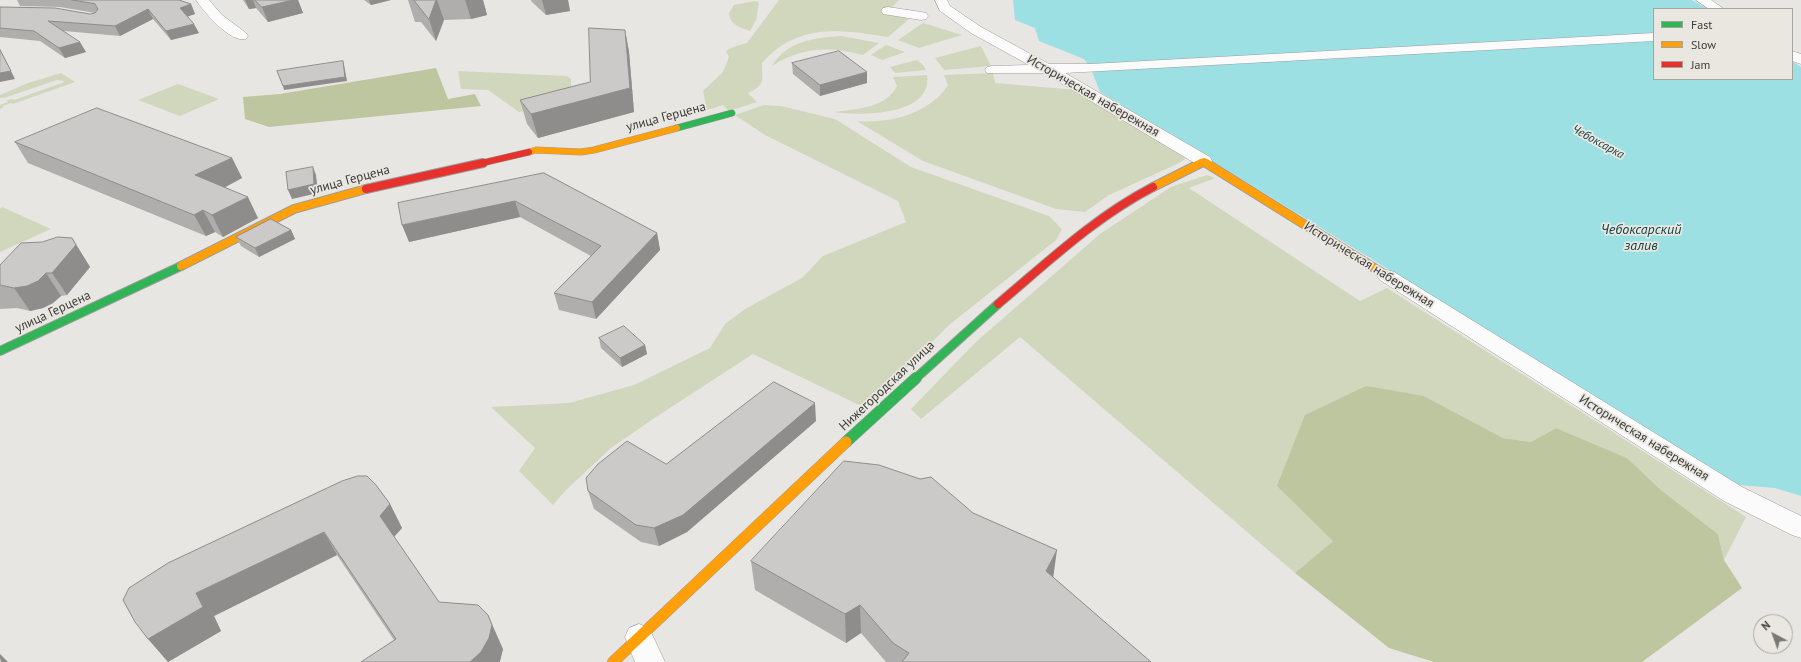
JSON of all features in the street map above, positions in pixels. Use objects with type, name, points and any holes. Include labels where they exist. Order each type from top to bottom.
[{"type":"street","points":[[202,0],[217,18],[241,36]]},
{"type":"street","points":[[1702,0],[1716,8]]},
{"type":"street","points":[[888,11],[919,18],[943,4]]},
{"type":"street","name":"Историческая набережная","points":[[943,4],[976,30],[1088,91],[1204,161],[1733,494],[1801,528]]},
{"type":"street","points":[[992,70],[1090,68],[1653,37]]},
{"type":"street","name":"улица Герцена","points":[[0,351],[208,254],[294,209],[374,187],[536,150],[581,152],[594,150],[732,112]]},
{"type":"street","name":"Нижегородская улица","points":[[613,662],[645,649],[872,417],[996,306],[1092,225],[1126,201],[1204,161]]},
{"type":"green space","points":[[779,0],[899,0],[887,12],[909,19],[888,37],[836,31],[804,35],[789,41],[775,50],[762,63],[762,82],[758,87],[748,93],[757,102],[729,111],[723,105],[707,110],[703,91],[723,72],[729,57],[726,51],[733,47],[747,43]]},
{"type":"green space","points":[[755,1],[759,2],[756,20],[750,31],[733,23],[729,13],[734,5]]},
{"type":"green space","points":[[923,23],[962,35],[919,48],[898,40]]},
{"type":"green space","points":[[841,36],[879,43],[863,55],[839,50],[816,50],[794,55],[772,66],[785,51],[802,42]]},
{"type":"green space","points":[[886,45],[905,52],[882,60],[871,55]]},
{"type":"green space","points":[[981,46],[991,66],[944,70],[935,58]]},
{"type":"green space","points":[[917,60],[926,70],[895,73],[890,67]]},
{"type":"green space","points":[[436,68],[448,99],[475,94],[481,106],[269,127],[245,119],[243,97],[280,94]]},
{"type":"green space","points":[[458,71],[567,76],[571,79],[571,95],[564,100],[519,112],[488,90],[461,89]]},
{"type":"green space","points":[[61,73],[75,82],[13,104],[11,103],[2,106],[4,107],[0,109],[0,105],[8,102],[7,100],[14,100],[64,81],[57,80],[4,98],[0,98],[0,95],[28,83]]},
{"type":"green space","points":[[993,73],[995,83],[1076,90],[1184,155],[1185,159],[1109,195],[1085,212],[1056,209],[923,161],[857,121],[869,122],[895,119],[919,110],[931,103],[948,85],[944,75]]},
{"type":"green space","points":[[927,75],[926,89],[919,99],[907,106],[877,113],[861,114],[834,112],[870,106],[886,99],[897,86],[893,77]]},
{"type":"green space","points":[[178,84],[219,99],[180,116],[138,100]]},
{"type":"green space","points":[[764,105],[781,106],[835,119],[911,167],[1049,216],[1062,229],[1056,240],[949,325],[874,401],[866,406],[857,404],[753,354],[611,448],[565,491],[553,505],[519,471],[535,448],[491,407],[569,403],[634,385],[710,348],[725,324],[745,309],[802,278],[823,256],[906,222],[898,201],[765,135],[735,115]]},
{"type":"green space","points":[[1207,175],[1215,178],[1189,188],[1360,301],[1387,288],[1746,517],[1724,560],[1718,534],[1661,490],[1627,458],[1556,428],[1531,442],[1503,438],[1424,396],[1333,541],[1295,573],[1020,337],[921,419],[911,409],[977,341],[1100,234],[1171,187]]},
{"type":"green space","points":[[2,207],[51,229],[0,252],[0,209]]},
{"type":"green space","points":[[1366,386],[1424,396],[1503,438],[1531,442],[1556,428],[1627,458],[1661,490],[1718,534],[1724,560],[1742,588],[1642,662],[1434,662],[1389,648],[1295,573],[1333,541],[1277,486],[1305,415]]},
{"type":"water","points":[[1013,0],[1692,0],[1706,8],[1653,8],[1653,35],[1089,66],[1084,59],[1039,41],[1035,28],[1015,20]]},
{"type":"water","name":"Чебоксарский залив","points":[[1653,40],[1653,80],[1793,80],[1793,62],[1801,67],[1801,496],[1775,488],[1739,485],[1100,92],[1091,69]]},
{"type":"building","points":[[72,0],[179,0],[191,4],[180,8],[194,24],[166,31],[148,9],[115,26],[48,21],[80,42],[59,48],[34,31],[0,28],[0,7],[55,8],[90,14],[95,13],[98,9],[95,4]]},
{"type":"building","points":[[255,0],[293,0],[262,7]]},
{"type":"building","points":[[414,0],[436,0],[429,19]]},
{"type":"building","points":[[589,28],[625,30],[630,88],[531,114],[520,100],[590,82]]},
{"type":"building","points":[[0,50],[11,71],[0,73]]},
{"type":"building","points":[[839,51],[867,72],[820,85],[792,63]]},
{"type":"building","points":[[343,61],[345,77],[283,86],[277,71]]},
{"type":"building","points":[[97,108],[232,158],[195,175],[248,197],[212,215],[203,210],[194,215],[15,142]]},
{"type":"building","points":[[313,167],[314,184],[288,190],[286,172]]},
{"type":"building","points":[[544,173],[657,233],[592,302],[554,293],[601,246],[515,201],[402,225],[398,203]]},
{"type":"building","points":[[271,219],[291,230],[255,248],[236,237]]},
{"type":"building","points":[[58,237],[72,238],[76,245],[52,273],[46,273],[38,281],[27,286],[14,288],[0,285],[0,265],[21,243],[42,242]]},
{"type":"building","points":[[624,326],[645,345],[620,358],[599,338]]},
{"type":"building","points":[[774,382],[815,403],[683,515],[654,528],[636,525],[588,491],[586,478],[598,464],[627,441],[666,464]]},
{"type":"building","points":[[844,461],[879,465],[920,479],[931,477],[973,513],[1057,550],[1046,571],[1151,662],[902,662],[909,653],[893,643],[860,605],[845,614],[751,561]]},
{"type":"building","points":[[358,476],[367,476],[376,485],[390,504],[380,516],[439,602],[478,605],[488,615],[492,625],[489,638],[481,652],[470,662],[361,662],[396,639],[324,532],[196,593],[203,607],[148,639],[135,622],[123,600],[129,588],[168,563],[342,481]]},
{"type":"traffic: fast","points":[[677,128],[732,113]]},
{"type":"traffic: fast","points":[[0,351],[181,266]]},
{"type":"traffic: fast","points":[[846,442],[998,304]]},
{"type":"traffic: slow","points":[[529,152],[536,150],[581,152],[594,150],[677,128]]},
{"type":"traffic: slow","points":[[1153,187],[1204,161],[1387,276]]},
{"type":"traffic: slow","points":[[181,266],[294,209],[366,189]]},
{"type":"traffic: slow","points":[[613,662],[846,442]]},
{"type":"traffic: jam","points":[[366,189],[529,152]]},
{"type":"traffic: jam","points":[[998,304],[1092,225],[1126,201],[1153,187]]},
{"type":"water label","name":"Чебоксарка","points":[[1598,142]]}]
